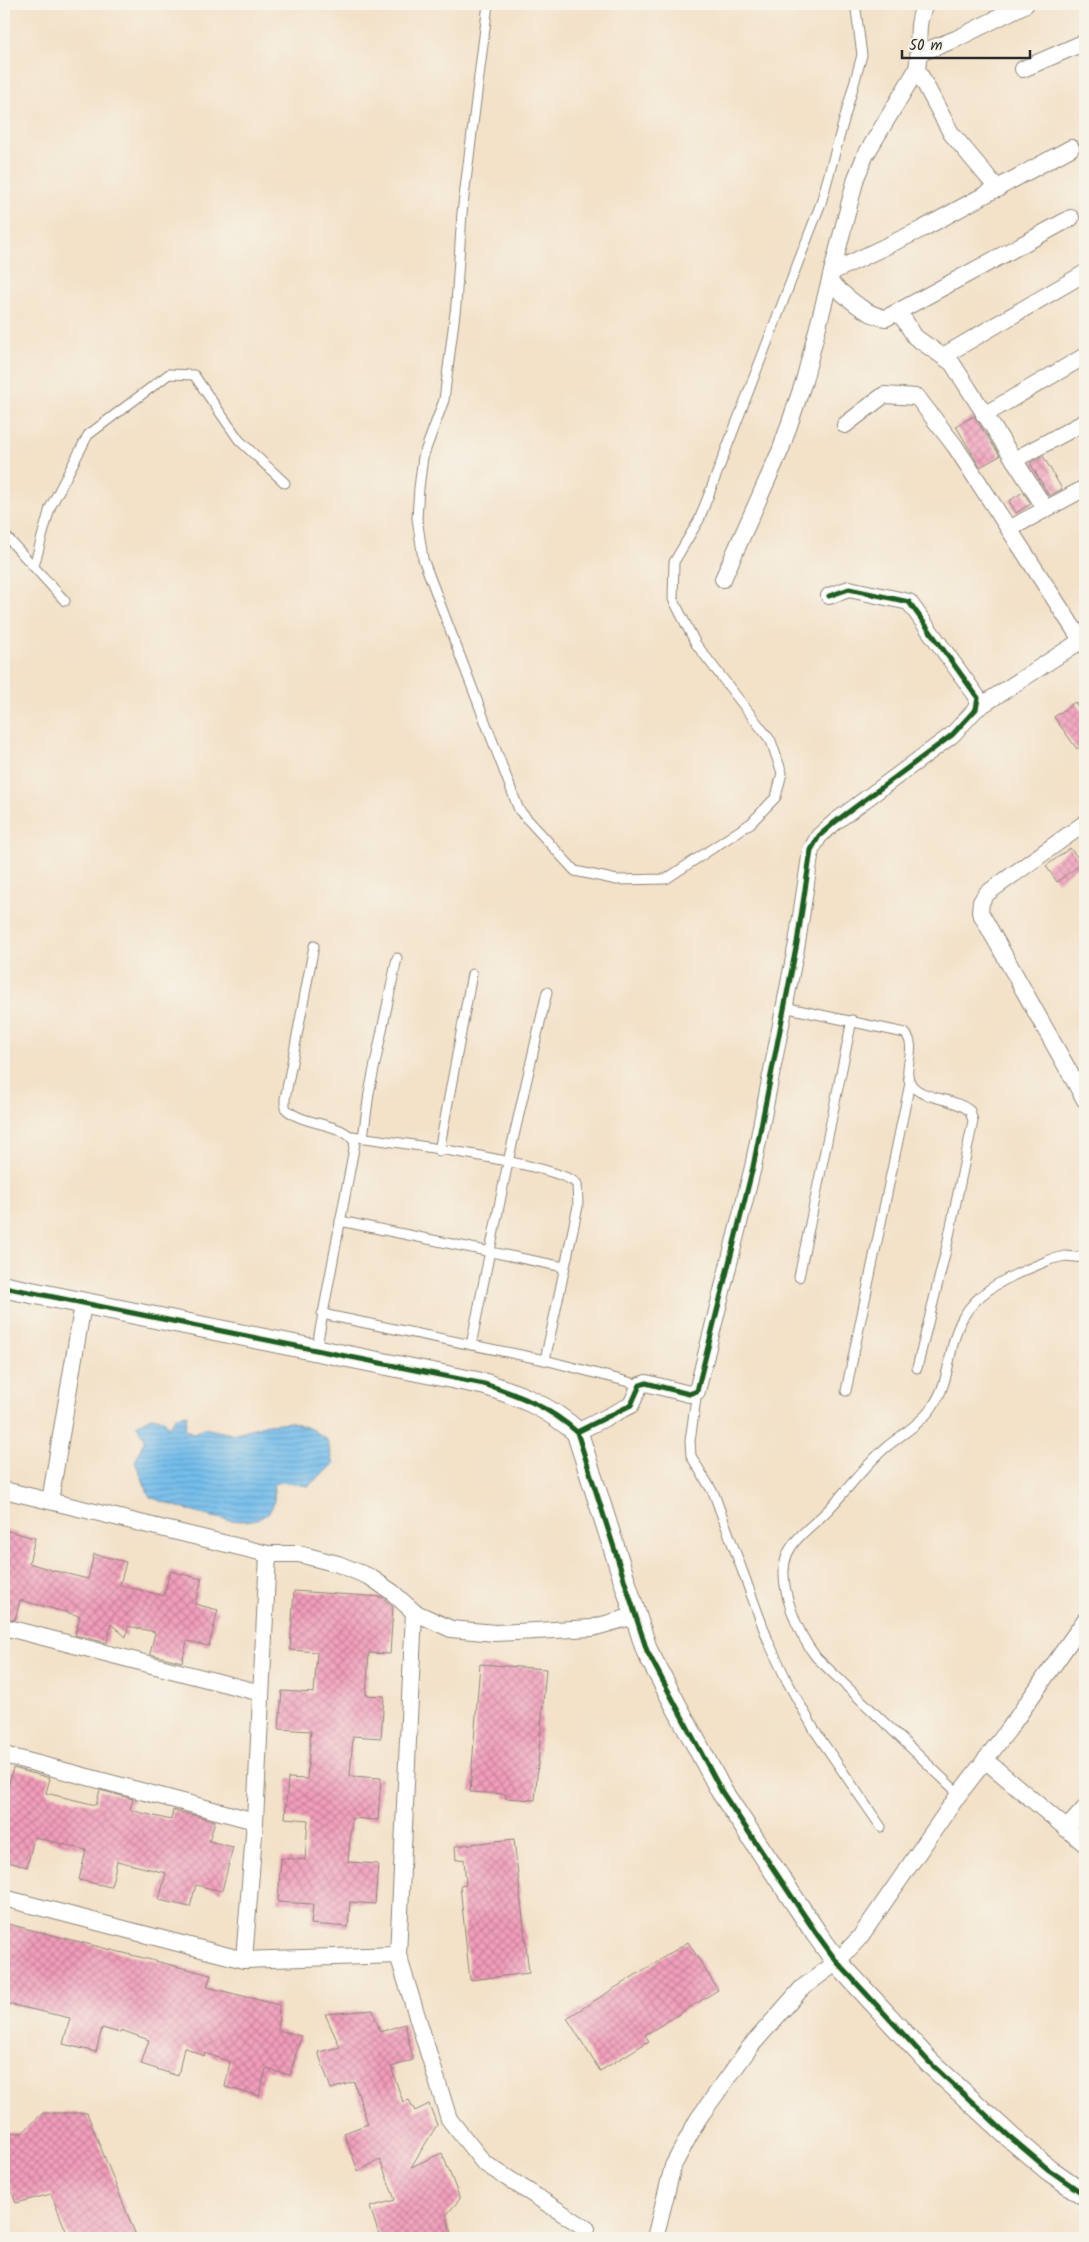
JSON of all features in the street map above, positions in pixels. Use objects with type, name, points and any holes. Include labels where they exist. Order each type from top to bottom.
[{"type":"street","points":[[926,4],[919,22],[919,61],[951,133],[998,189]]},
{"type":"street","points":[[723,579],[781,449],[804,381],[856,178],[865,156],[919,61],[956,39],[1026,4]]},
{"type":"street","points":[[1024,69],[1085,42]]},
{"type":"street","points":[[831,277],[998,189],[1071,148]]},
{"type":"street","points":[[831,277],[877,317],[886,318],[1071,218]]},
{"type":"street","points":[[943,356],[1085,273]]},
{"type":"street","points":[[898,313],[915,338],[952,363],[1045,508]]},
{"type":"street","points":[[984,415],[1085,356]]},
{"type":"street","points":[[577,1432],[631,1405],[640,1385],[646,1383],[689,1394],[698,1391],[752,1167],[804,898],[808,863],[811,850],[819,836],[952,735],[976,709],[1083,643],[955,446],[917,397],[884,395],[846,425]]},
{"type":"street","points":[[1014,460],[1085,422]]},
{"type":"street","points":[[1009,529],[1085,488]]},
{"type":"street","points":[[829,596],[849,588],[909,602],[978,698],[976,709]]},
{"type":"street","points":[[1085,822],[986,894],[980,902],[980,912],[1085,1100]]},
{"type":"street","points":[[4,1287],[484,1384],[532,1400],[561,1418],[577,1432],[634,1616],[647,1651],[717,1784],[816,1933],[838,1962],[930,2063],[963,2095],[1049,2170],[1085,2195]]},
{"type":"street","points":[[50,1501],[83,1304]]},
{"type":"street","points":[[4,1490],[268,1554],[299,1554],[338,1564],[370,1577],[392,1592],[414,1612],[451,1628],[495,1633],[592,1628],[634,1616]]},
{"type":"street","points":[[244,1960],[255,1820],[268,1554]]},
{"type":"street","points":[[414,1612],[398,1955],[449,2120],[484,2163],[587,2229]]},
{"type":"street","points":[[655,2238],[672,2166],[698,2119],[750,2047],[802,1988],[838,1962],[876,1915],[959,1794],[1085,1620]]},
{"type":"street","points":[[4,1627],[261,1693]]},
{"type":"street","points":[[4,1755],[255,1820]]},
{"type":"street","points":[[985,1760],[1085,1844]]},
{"type":"street","points":[[1066,1829],[1085,1808]]},
{"type":"street","points":[[4,1898],[244,1960],[398,1955]]},
{"type":"lane","points":[[488,4],[462,213],[456,306],[444,400],[423,457],[417,518],[423,559],[519,810],[575,871],[617,880],[666,879],[751,824],[776,797],[782,773],[771,741],[696,644],[673,599],[674,562],[699,520],[820,203],[862,55],[856,10],[853,4]]},
{"type":"lane","points":[[34,566],[50,508],[88,435],[169,374],[194,376],[239,440],[285,483]]},
{"type":"lane","points":[[4,534],[65,601]]},
{"type":"lane","points":[[314,946],[285,1099],[285,1108],[300,1118],[344,1131],[352,1136],[508,1162],[558,1173],[571,1178],[577,1184],[578,1206],[544,1360]]},
{"type":"lane","points":[[363,1138],[369,1093],[397,958]]},
{"type":"lane","points":[[439,1151],[472,974]]},
{"type":"lane","points":[[471,1345],[508,1162],[547,992]]},
{"type":"lane","points":[[784,1006],[894,1029],[905,1033],[910,1039],[908,1075],[910,1083],[846,1391]]},
{"type":"lane","points":[[799,1277],[852,1020]]},
{"type":"lane","points":[[910,1083],[916,1090],[925,1094],[963,1105],[970,1111],[973,1120],[946,1250],[917,1368]]},
{"type":"lane","points":[[316,1351],[354,1155],[355,1143],[352,1136]]},
{"type":"lane","points":[[340,1221],[564,1268]]},
{"type":"lane","points":[[959,1794],[816,1657],[806,1644],[786,1591],[784,1569],[787,1556],[794,1542],[828,1510],[857,1476],[929,1411],[946,1380],[951,1345],[957,1328],[982,1295],[1052,1259],[1065,1256],[1085,1258]]},
{"type":"lane","points":[[322,1314],[544,1360],[640,1385]]},
{"type":"lane","points":[[698,1391],[690,1441],[691,1456],[714,1494],[769,1643],[786,1681],[815,1731],[881,1826]]},
{"type":"water","points":[[187,1414],[185,1430],[194,1433],[203,1428],[232,1434],[268,1424],[292,1422],[311,1429],[327,1440],[334,1464],[308,1486],[282,1482],[273,1484],[273,1504],[264,1516],[248,1521],[228,1520],[183,1509],[150,1497],[135,1462],[145,1438],[136,1425],[151,1417],[164,1419],[168,1428],[176,1416]]},
{"type":"building","points":[[974,416],[1000,456],[980,467],[956,426]]},
{"type":"building","points":[[1043,456],[1062,489],[1049,496],[1030,463]]},
{"type":"building","points":[[1023,492],[1031,504],[1016,513],[1009,501]]},
{"type":"building","points":[[1075,702],[1085,717],[1085,743],[1077,749],[1054,717]]},
{"type":"building","points":[[1070,848],[1082,863],[1057,882],[1046,866]]},
{"type":"building","points":[[4,1530],[35,1538],[29,1563],[51,1570],[88,1579],[94,1554],[126,1562],[120,1585],[164,1596],[170,1571],[202,1579],[195,1604],[218,1610],[209,1646],[187,1641],[182,1662],[150,1654],[155,1632],[128,1626],[126,1637],[111,1624],[107,1643],[75,1635],[80,1616],[20,1600],[15,1620],[4,1617]]},
{"type":"building","points":[[294,1591],[382,1597],[393,1607],[390,1654],[369,1653],[366,1695],[384,1696],[381,1738],[353,1736],[350,1776],[381,1778],[378,1820],[352,1818],[348,1862],[378,1864],[375,1904],[350,1902],[348,1927],[311,1924],[313,1904],[278,1902],[281,1858],[305,1860],[308,1820],[285,1818],[288,1778],[307,1779],[311,1731],[279,1729],[282,1691],[314,1693],[317,1652],[290,1650]]},
{"type":"building","points":[[480,1664],[546,1669],[535,1800],[505,1798],[506,1794],[470,1792]]},
{"type":"building","points":[[13,1768],[50,1778],[46,1793],[96,1805],[100,1790],[133,1799],[130,1810],[171,1820],[173,1810],[215,1821],[209,1841],[233,1847],[222,1891],[196,1885],[190,1907],[159,1900],[166,1873],[117,1861],[111,1887],[79,1880],[86,1850],[34,1837],[27,1867],[4,1861],[4,1789],[7,1790]]},
{"type":"building","points":[[514,1839],[529,1973],[470,1980],[460,1886],[466,1885],[464,1859],[456,1860],[455,1846]]},
{"type":"building","points":[[4,1923],[211,1975],[207,1987],[279,2005],[278,2030],[301,2036],[290,2075],[266,2069],[259,2096],[225,2087],[230,2062],[205,2053],[204,2056],[184,2047],[178,2076],[141,2064],[149,2040],[121,2030],[120,2033],[102,2028],[96,2052],[63,2044],[70,2018],[4,2003]]},
{"type":"building","points":[[688,1942],[718,1990],[645,2035],[649,2041],[600,2071],[567,2018]]},
{"type":"building","points":[[373,2010],[380,2032],[405,2024],[413,2060],[391,2067],[403,2102],[409,2100],[415,2111],[429,2104],[437,2125],[411,2167],[442,2153],[460,2199],[446,2215],[452,2238],[380,2238],[370,2207],[395,2200],[380,2160],[358,2171],[344,2133],[368,2124],[354,2082],[331,2089],[318,2052],[340,2047],[325,2014]]},
{"type":"building","points":[[43,2113],[87,2113],[137,2238],[69,2238],[51,2194],[16,2203],[4,2172],[4,2132],[22,2133]]},
{"type":"cycle path","points":[[577,1432],[631,1405],[640,1385],[646,1383],[689,1394],[697,1391],[753,1167],[797,943],[811,850],[819,836],[835,822],[952,735],[976,709],[978,698],[909,602],[849,589],[829,596]]},
{"type":"cycle path","points":[[4,1287],[484,1384],[533,1403],[556,1415],[577,1432],[647,1651],[722,1792],[837,1962],[930,2063],[1010,2137],[1049,2170],[1085,2195]]}]
